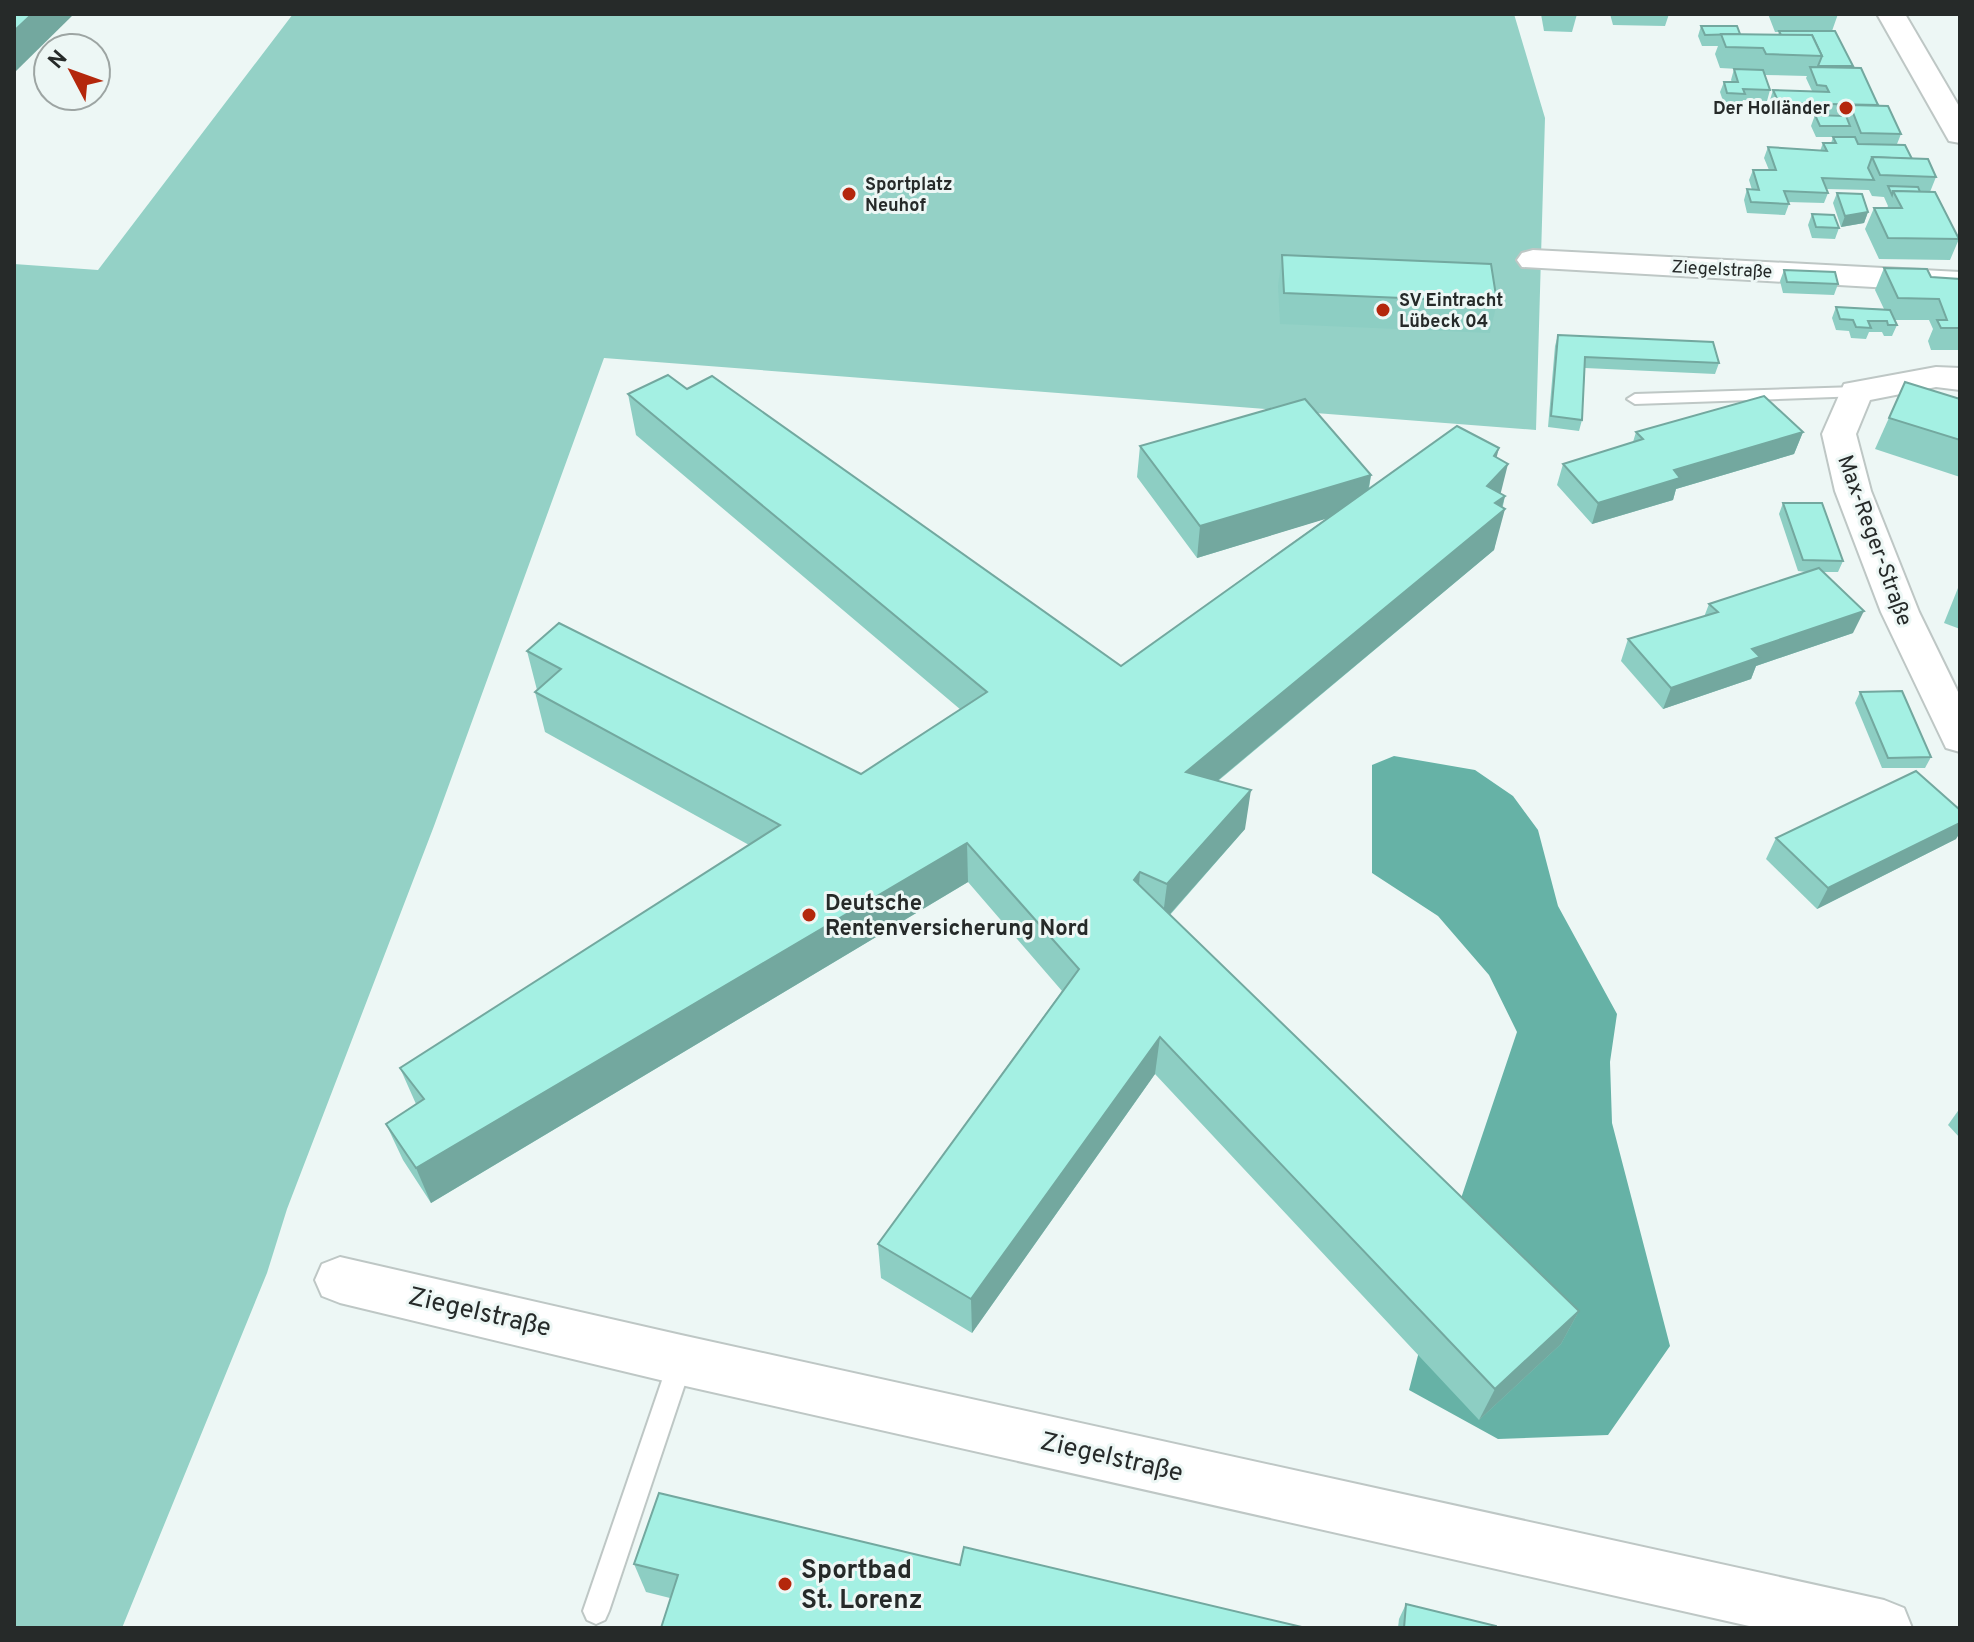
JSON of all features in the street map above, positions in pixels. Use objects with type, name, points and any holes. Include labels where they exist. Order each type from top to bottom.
[{"type":"main road","points":[[1891,14],[1960,134]]},
{"type":"street","name":"Ziegelstraße","points":[[1533,260],[1960,282]]},
{"type":"street","points":[[1856,392],[1936,377],[1960,379]]},
{"type":"street","name":"Max-Reger-Straße","points":[[1856,392],[1839,434],[1853,491],[1900,612],[1960,737]]},
{"type":"street","name":"Ziegelstraße","points":[[340,1280],[681,1360],[1884,1628]]},
{"type":"lane","points":[[1635,399],[1856,392]]},
{"type":"lane","points":[[596,1611],[681,1360]]},
{"type":"shaded area","points":[[293,14],[1514,14],[1545,118],[1536,430],[604,358],[434,826],[287,1209],[267,1273],[122,1628],[14,1628],[14,264],[98,270]]},
{"type":"shaded area","points":[[1394,756],[1475,770],[1513,796],[1538,830],[1558,906],[1617,1014],[1610,1062],[1612,1123],[1670,1346],[1608,1435],[1498,1439],[1409,1390],[1451,1228],[1517,1032],[1489,975],[1438,916],[1372,873],[1372,765]]},
{"type":"building","points":[[14,14],[32,14],[14,31]]},
{"type":"building","points":[[1701,26],[1737,26],[1740,34],[1705,35]]},
{"type":"building","points":[[1779,31],[1835,31],[1853,66],[1818,66],[1822,56],[1812,35],[1781,35]]},
{"type":"building","points":[[1721,34],[1812,35],[1822,56],[1766,54],[1763,48],[1726,47]]},
{"type":"building","points":[[1810,67],[1861,68],[1878,105],[1779,103],[1773,90],[1829,92],[1826,86],[1817,85]]},
{"type":"building","points":[[1734,69],[1763,70],[1770,90],[1743,89],[1745,94],[1727,93],[1724,82],[1738,82]]},
{"type":"building","points":[[1850,105],[1888,106],[1901,134],[1861,133]]},
{"type":"building","points":[[1815,115],[1846,116],[1850,126],[1820,126]]},
{"type":"building","points":[[1833,137],[1855,137],[1858,144],[1905,145],[1912,159],[1872,157],[1868,168],[1874,180],[1822,178],[1828,193],[1784,191],[1789,204],[1751,202],[1747,189],[1759,190],[1753,170],[1776,170],[1768,147],[1827,151],[1823,143],[1836,143]]},
{"type":"building","points":[[1872,157],[1928,159],[1936,177],[1880,175]]},
{"type":"building","points":[[1888,186],[1918,187],[1920,192],[1893,191],[1892,195]]},
{"type":"building","points":[[1893,191],[1935,192],[1959,239],[1888,238],[1874,208],[1902,208]]},
{"type":"building","points":[[1837,193],[1862,194],[1868,212],[1845,216]]},
{"type":"building","points":[[1812,214],[1834,215],[1839,228],[1816,227]]},
{"type":"building","points":[[1282,255],[1491,264],[1497,302],[1284,293]]},
{"type":"building","points":[[1884,268],[1927,269],[1931,277],[1960,279],[1960,328],[1941,328],[1937,320],[1947,320],[1939,299],[1898,298]]},
{"type":"building","points":[[1784,270],[1835,272],[1838,284],[1787,282]]},
{"type":"building","points":[[1836,307],[1890,310],[1897,325],[1888,325],[1887,321],[1868,321],[1871,328],[1856,327],[1853,320],[1840,319]]},
{"type":"building","points":[[1558,335],[1713,342],[1719,363],[1585,357],[1582,420],[1551,416]]},
{"type":"building","name":"Deutsche Rentenversicherung Nord","points":[[668,375],[687,389],[712,376],[1121,666],[1457,426],[1499,448],[1494,456],[1508,464],[1487,486],[1505,496],[1495,503],[1505,509],[1186,772],[1251,790],[1167,884],[1140,872],[1134,880],[1579,1311],[1495,1389],[1160,1037],[971,1299],[878,1244],[1079,969],[967,843],[416,1168],[386,1124],[424,1099],[400,1068],[780,825],[535,692],[561,669],[527,651],[559,623],[861,774],[987,692],[628,394]]},
{"type":"building","points":[[1905,382],[1960,399],[1960,440],[1889,418]]},
{"type":"building","points":[[1764,396],[1803,432],[1674,470],[1680,478],[1598,503],[1563,464],[1643,439],[1636,432]]},
{"type":"building","points":[[1305,399],[1371,475],[1200,526],[1140,446]]},
{"type":"building","points":[[1783,503],[1822,503],[1843,561],[1803,560]]},
{"type":"building","points":[[1819,568],[1864,611],[1752,649],[1760,657],[1671,688],[1628,639],[1718,612],[1709,604]]},
{"type":"building","points":[[1902,691],[1931,757],[1888,758],[1860,692]]},
{"type":"building","points":[[1916,771],[1960,810],[1960,823],[1828,888],[1776,838]]},
{"type":"building","points":[[659,1493],[960,1565],[964,1547],[1306,1628],[661,1628],[678,1575],[634,1564]]},
{"type":"building","points":[[1406,1604],[1496,1626],[1496,1628],[1404,1628]]},
{"type":"place","name":"Der Holländer","points":[[1846,108]]},
{"type":"place","name":"Sportplatz Neuhof","points":[[849,194]]},
{"type":"place","name":"SV Eintracht Lübeck 04","points":[[1383,310]]},
{"type":"place","name":"Deutsche Rentenversicherung Nord","points":[[809,915]]},
{"type":"place","name":"Sportbad St. Lorenz","points":[[785,1584]]}]
